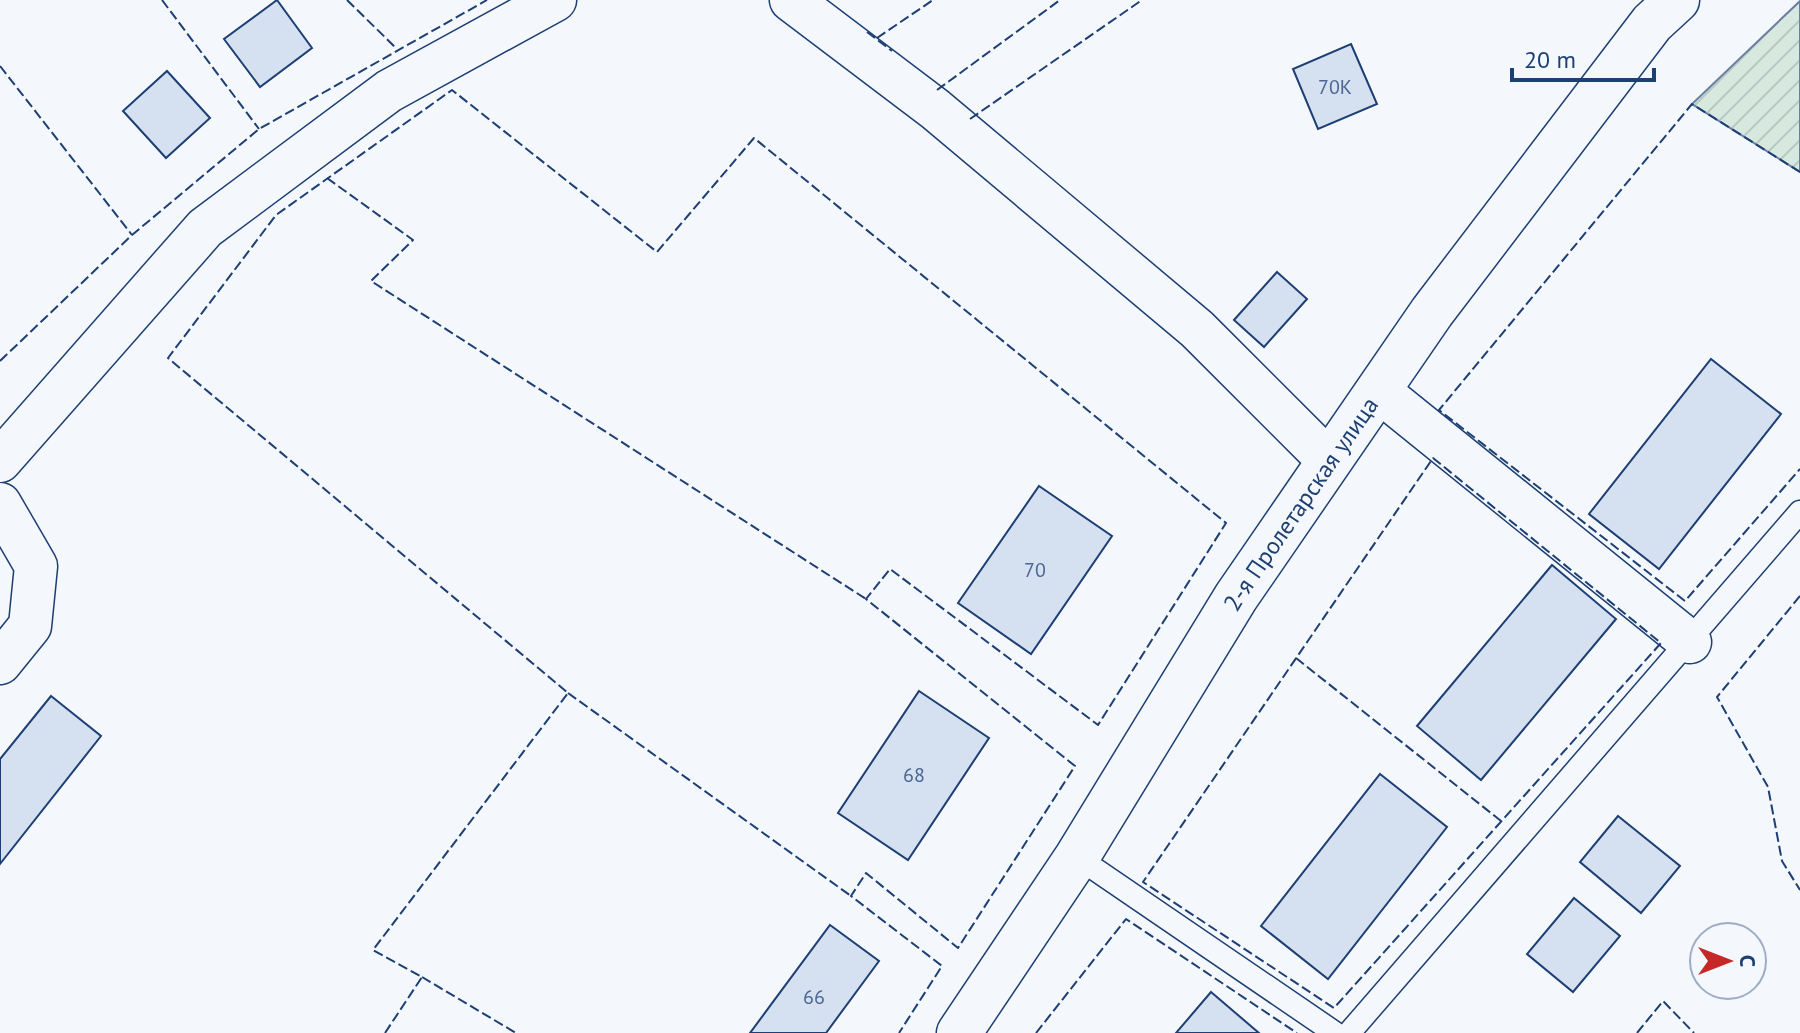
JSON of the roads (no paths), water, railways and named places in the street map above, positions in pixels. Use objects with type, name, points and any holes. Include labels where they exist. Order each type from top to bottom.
[{"type":"main road","name":"2-я Пролетарская улица","points":[[959,1033],[1077,857],[1236,597],[1432,312],[1656,8]]},
{"type":"street","points":[[0,461],[205,228],[389,91],[555,0]]},
{"type":"street","points":[[791,0],[935,109],[1197,329],[1329,461]]},
{"type":"street","points":[[1379,391],[1690,642]]},
{"type":"street","points":[[0,504],[36,566],[30,626],[0,663]]},
{"type":"lane","points":[[1349,1033],[1800,512]]},
{"type":"lane","points":[[1077,857],[1335,1033]]}]
